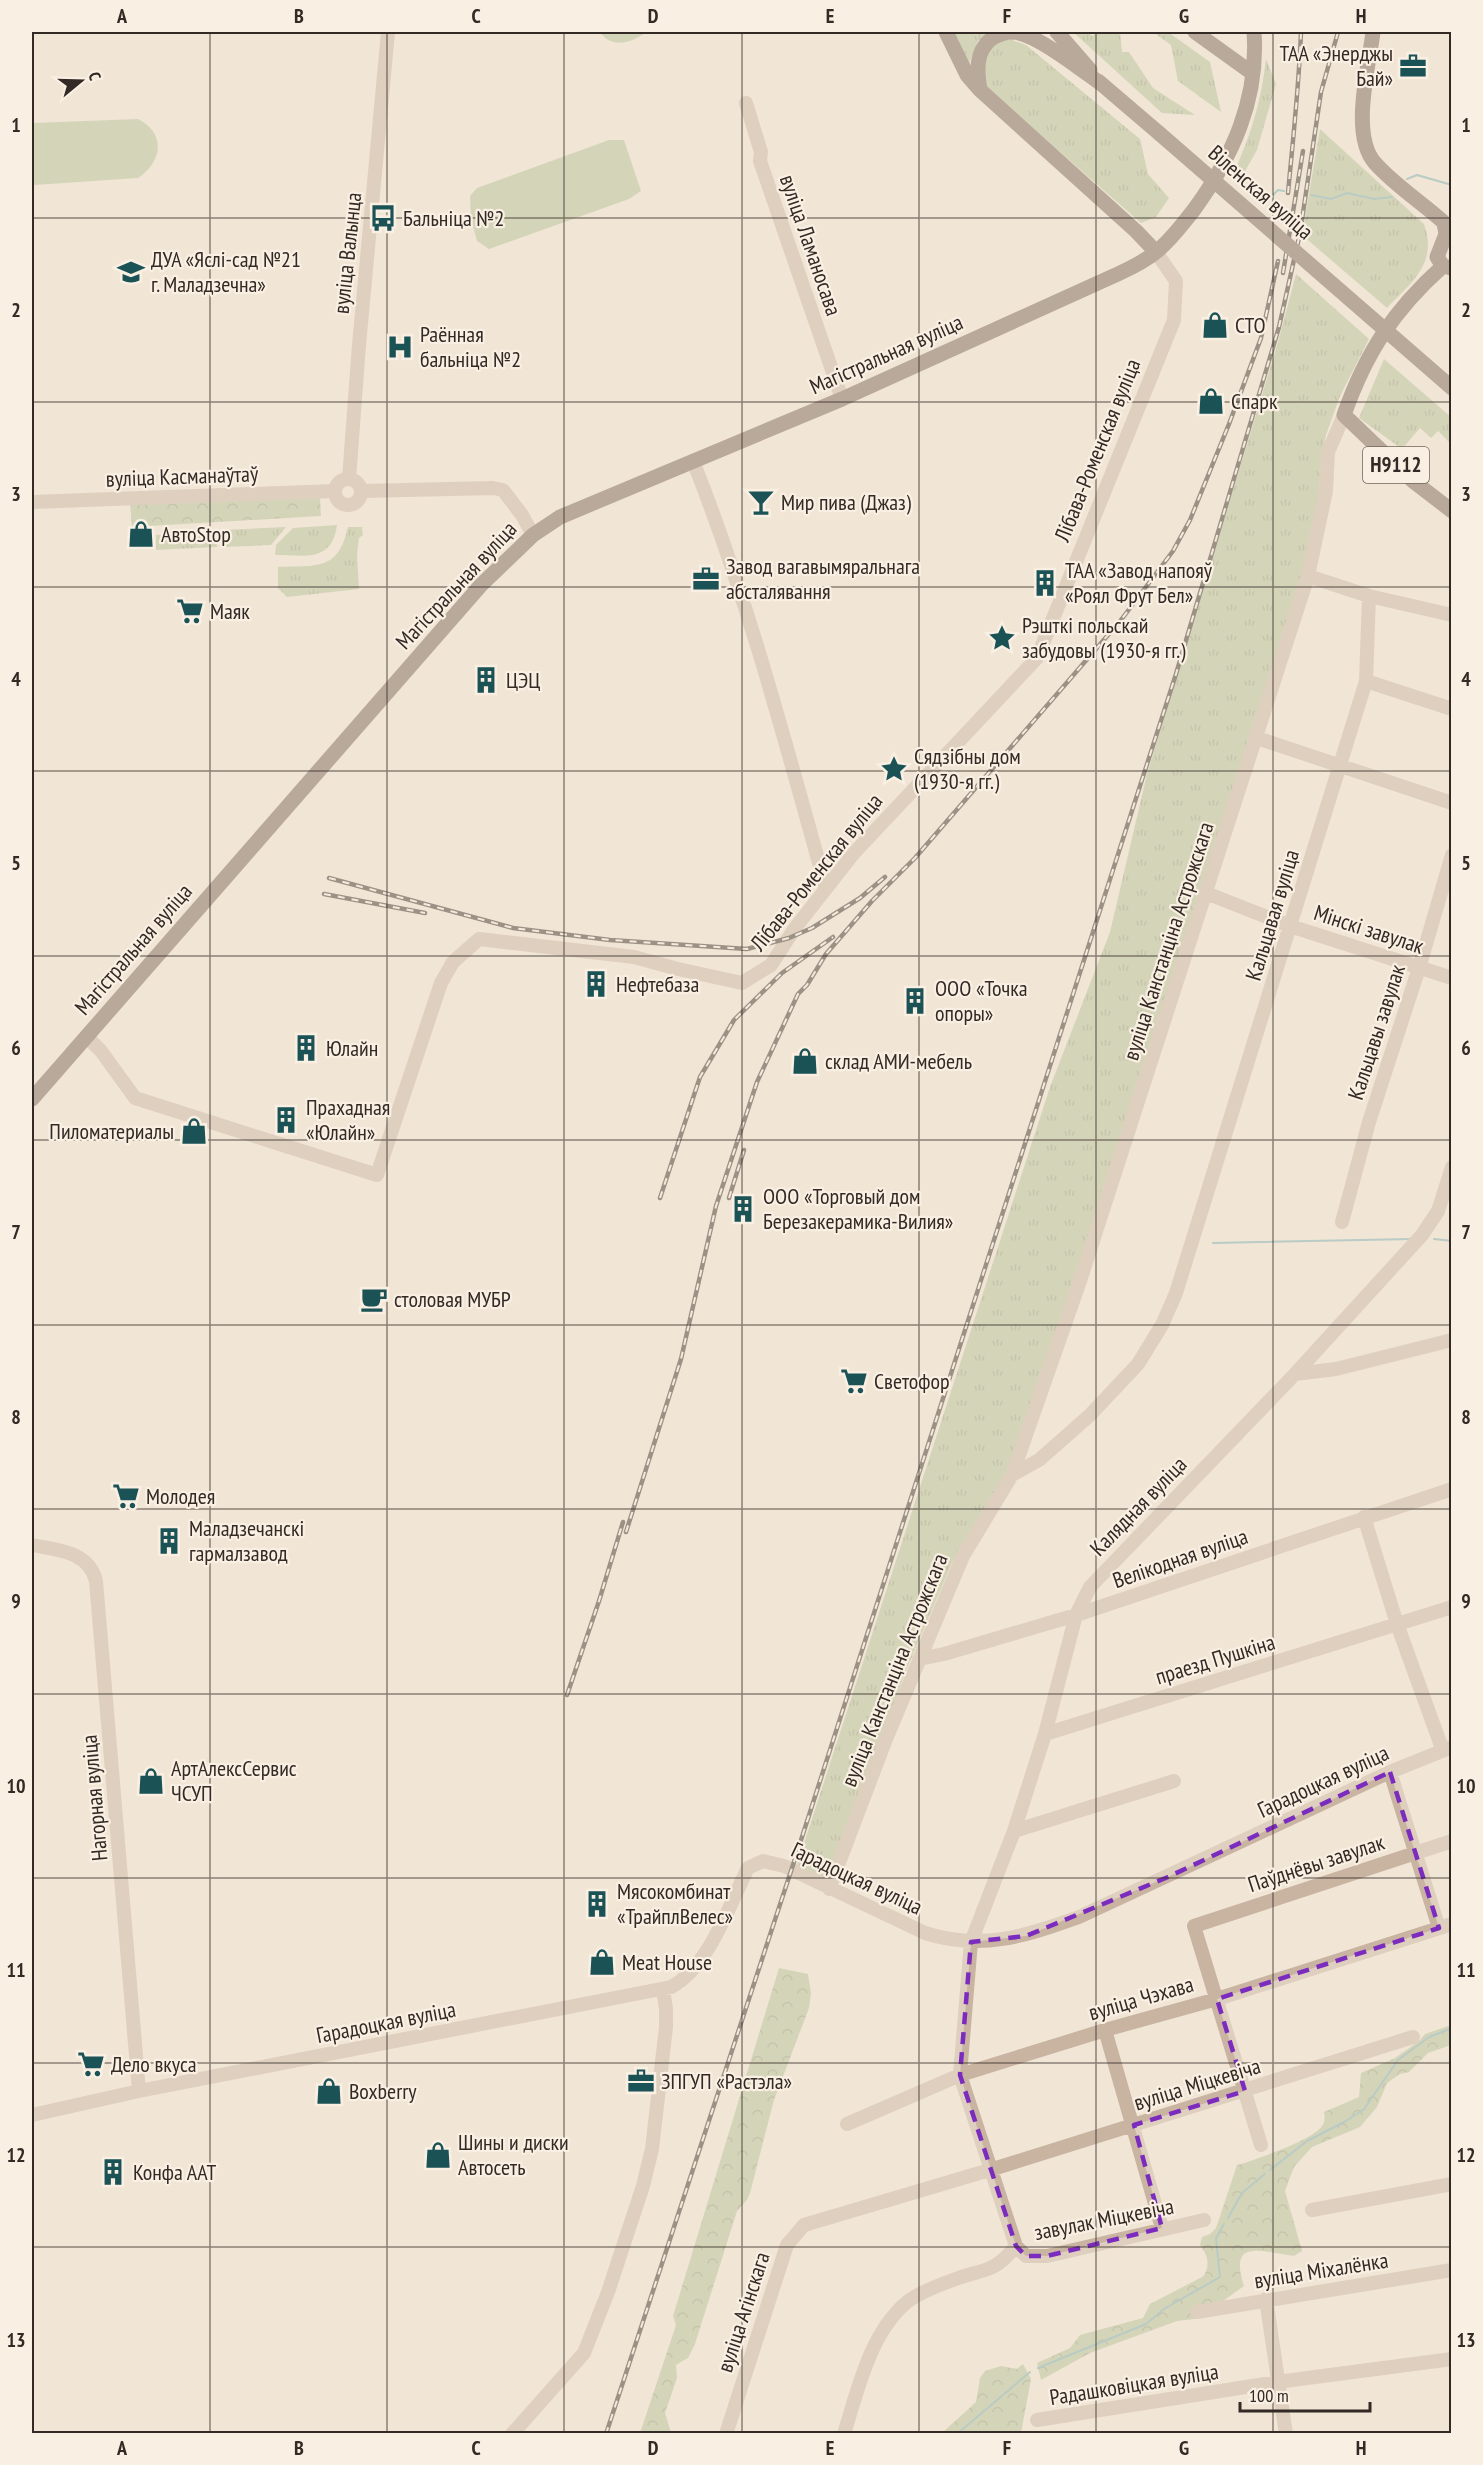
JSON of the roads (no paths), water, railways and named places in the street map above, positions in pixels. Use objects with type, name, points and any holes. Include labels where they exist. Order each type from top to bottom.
[{"type":"main road","points":[[946,32],[968,75],[980,90],[1136,231],[1156,252],[1175,234],[1227,159],[1240,129],[1252,73],[1254,32]]},
{"type":"main road","points":[[980,90],[978,70],[980,52],[995,36],[1010,32],[1025,34],[1104,86]]},
{"type":"main road","name":"Віленская вуліца","points":[[1041,32],[1452,388]]},
{"type":"main road","points":[[1057,32],[1104,86]]},
{"type":"main road","points":[[1195,32],[1252,73]]},
{"type":"main road","points":[[1344,415],[1372,350],[1399,309],[1445,268],[1437,252],[1447,243],[1446,229],[1449,228],[1381,170],[1368,152],[1363,132],[1363,112],[1373,32]]},
{"type":"main road","name":"Магістральная вуліца","points":[[32,1100],[481,585],[533,535],[560,517],[842,399],[1120,273],[1156,252]]},
{"type":"main road","name":"Н9112","points":[[1344,415],[1413,481],[1452,511]]},
{"type":"street","name":"вуліца Валынца","points":[[350,479],[360,334],[388,32]]},
{"type":"street","name":"вуліца Ламаносава","points":[[746,103],[761,152],[760,161],[842,399]]},
{"type":"street","name":"Лібава-Роменская вуліца","points":[[87,1037],[101,1051],[135,1098],[377,1174],[441,983],[453,962],[479,939],[634,957],[742,983],[771,965],[795,928],[854,853],[1037,658],[1174,320],[1176,281],[1156,252]]},
{"type":"street","name":"вуліца Канстанціна Астрожскага","points":[[830,1888],[886,1739],[963,1556],[1012,1475],[1079,1284],[1140,1089],[1257,738],[1308,576],[1326,491],[1328,452],[1344,415]]},
{"type":"street","points":[[693,461],[720,533],[756,645],[826,888]]},
{"type":"street","points":[[350,479],[356,482],[361,491],[358,501],[347,506],[339,502],[334,491],[339,482],[350,479]]},
{"type":"street","points":[[361,491],[493,488],[503,490],[522,515],[533,535]]},
{"type":"street","name":"вуліца Касманаўтаў","points":[[32,502],[334,491]]},
{"type":"street","points":[[1308,576],[1369,597],[1452,615]]},
{"type":"street","name":"Кальцавая вуліца","points":[[1193,1242],[1366,681],[1369,597]]},
{"type":"street","points":[[1366,681],[1452,709]]},
{"type":"street","points":[[1257,738],[1452,803]]},
{"type":"street","name":"Кальцавы завулак","points":[[1342,1222],[1369,1122],[1419,968],[1452,855]]},
{"type":"street","name":"Мінскі завулак","points":[[1206,893],[1290,926],[1452,978]]},
{"type":"street","name":"Калядная вуліца","points":[[960,2075],[971,1942],[1014,1831],[1046,1734],[1076,1616],[1090,1587],[1295,1374],[1422,1235],[1438,1210],[1452,1167]]},
{"type":"street","name":"вуліца Канстанціна Астрожскага","points":[[1012,1475],[1039,1460],[1090,1415],[1138,1364],[1162,1325],[1176,1293],[1193,1242]]},
{"type":"street","points":[[1295,1374],[1336,1369],[1452,1340]]},
{"type":"street","name":"Велікодная вуліца","points":[[919,1659],[1076,1616],[1452,1489]]},
{"type":"street","points":[[1365,1517],[1397,1624],[1447,1749]]},
{"type":"street","name":"Нагорная вуліца","points":[[32,1545],[74,1554],[90,1567],[96,1581],[139,2091]]},
{"type":"street","name":"праезд Пушкіна","points":[[1046,1734],[1452,1607]]},
{"type":"street","name":"Гарадоцкая вуліца","points":[[32,2115],[139,2091],[663,1989],[679,1983],[701,1961],[748,1868],[758,1863],[770,1861],[944,1940],[971,1942],[1026,1936],[1079,1917],[1390,1772],[1447,1749]]},
{"type":"street","points":[[1390,1772],[1416,1851],[1445,1926]]},
{"type":"street","points":[[1014,1831],[1174,1781]]},
{"type":"street","name":"Паўднёвы завулак","points":[[1217,1998],[1194,1926],[1452,1841]]},
{"type":"street","name":"вуліца Чэхава","points":[[847,2124],[960,2075],[1217,1998],[1445,1926]]},
{"type":"street","points":[[512,2433],[584,2353],[608,2292],[643,2186],[652,2148],[666,2027],[663,1989]]},
{"type":"street","points":[[1217,1998],[1261,2145]]},
{"type":"street","points":[[1105,2030],[1162,2228]]},
{"type":"street","name":"вуліца Міцкевіча","points":[[993,2169],[1413,2037]]},
{"type":"street","points":[[844,2433],[862,2376],[885,2326],[908,2302],[954,2279],[987,2271],[1006,2258],[1016,2246],[993,2169],[960,2075]]},
{"type":"street","name":"вуліца Агінскага","points":[[726,2433],[787,2246],[804,2225],[993,2169]]},
{"type":"street","points":[[1312,2210],[1452,2184]]},
{"type":"street","name":"завулак Міцкевіча","points":[[1016,2246],[1026,2256],[1047,2256],[1204,2220]]},
{"type":"street","name":"вуліца Міхалёнка","points":[[1197,2312],[1452,2270]]},
{"type":"street","points":[[1266,2299],[1286,2433]]},
{"type":"street","name":"Радашковіцкая вуліца","points":[[1037,2420],[1277,2382],[1452,2359]]},
{"type":"waterway","points":[[1407,179],[1417,175],[1452,185]]},
{"type":"waterway","points":[[1272,196],[1278,190],[1284,191]]},
{"type":"waterway","points":[[1311,195],[1331,199],[1347,193],[1374,199],[1392,197]]},
{"type":"waterway","points":[[1213,1243],[1412,1239]]},
{"type":"waterway","points":[[1434,1239],[1452,1241]]},
{"type":"waterway","points":[[1270,2170],[1307,2141],[1364,2109],[1398,2060],[1429,2037],[1452,2028]]},
{"type":"waterway","points":[[1228,2218],[1242,2193],[1265,2174]]},
{"type":"waterway","points":[[1038,2368],[1146,2324],[1164,2309],[1220,2277],[1216,2238],[1224,2224]]},
{"type":"waterway","points":[[957,2434],[1030,2372]]},
{"type":"railway","points":[[1288,193],[1301,32]]},
{"type":"railway","points":[[606,2434],[793,1865],[1176,674],[1279,327],[1300,233],[1321,92],[1338,32]]},
{"type":"railway","points":[[1283,273],[1303,151]]},
{"type":"railway","points":[[626,1532],[681,1359],[716,1206],[757,1082],[798,994],[807,985],[826,954],[872,901],[915,858],[1121,620],[1173,551],[1190,520],[1261,338],[1278,261]]},
{"type":"railway","points":[[329,878],[513,928],[610,940],[747,949],[789,938],[812,928],[860,898],[885,877]]},
{"type":"railway","points":[[324,894],[425,913]]},
{"type":"railway","points":[[660,1198],[700,1077],[734,1020],[782,973],[833,937]]},
{"type":"railway","points":[[729,1198],[744,1150]]},
{"type":"railway","points":[[567,1695],[623,1522]]},
{"type":"place","name":"ТАА «Энерджы Бай»","points":[[1413,66]]},
{"type":"place","name":"Бальніца №2","points":[[383,218]]},
{"type":"place","name":"ДУА «Яслі-сад №21 г. Маладзечна»","points":[[131,272]]},
{"type":"place","name":"СТО","points":[[1215,325]]},
{"type":"place","name":"Раённая бальніца №2","points":[[400,347]]},
{"type":"place","name":"Спарк","points":[[1211,401]]},
{"type":"place","name":"Мир пива (Джаз)","points":[[761,502]]},
{"type":"place","name":"АвтоStop","points":[[141,534]]},
{"type":"place","name":"Завод вагавымяральнага абсталявання","points":[[706,579]]},
{"type":"place","name":"ТАА «Завод напояў «Роял Фрут Бел»","points":[[1045,583]]},
{"type":"place","name":"Маяк","points":[[190,611]]},
{"type":"place","name":"Рэшткі польскай забудовы (1930-я гг.)","points":[[1002,638]]},
{"type":"place","name":"ЦЭЦ","points":[[486,680]]},
{"type":"place","name":"Сядзібны дом (1930-я гг.)","points":[[894,769]]},
{"type":"place","name":"Нефтебаза","points":[[596,984]]},
{"type":"place","name":"ООО «Точка опоры»","points":[[915,1001]]},
{"type":"place","name":"Юлайн","points":[[306,1048]]},
{"type":"place","name":"склад АМИ-мебель","points":[[805,1061]]},
{"type":"place","name":"Прахадная «Юлайн»","points":[[286,1120]]},
{"type":"place","name":"Пиломатериалы","points":[[194,1131]]},
{"type":"place","name":"ООО «Торговый дом Березакерамика-Вилия»","points":[[743,1209]]},
{"type":"place","name":"столовая МУБР","points":[[374,1299]]},
{"type":"place","name":"Светофор","points":[[854,1381]]},
{"type":"place","name":"Молодея","points":[[126,1496]]},
{"type":"place","name":"Маладзечанскі гармалзавод","points":[[169,1541]]},
{"type":"place","name":"АртАлексСервис ЧСУП","points":[[151,1781]]},
{"type":"place","name":"Мясокомбинат «ТрайплВелес»","points":[[597,1904]]},
{"type":"place","name":"Meat House","points":[[602,1962]]},
{"type":"place","name":"Дело вкуса","points":[[91,2064]]},
{"type":"place","name":"ЗПГУП «Растэла»","points":[[641,2081]]},
{"type":"place","name":"Boxberry","points":[[329,2091]]},
{"type":"place","name":"Шины и диски Автосеть","points":[[438,2155]]},
{"type":"place","name":"Конфа ААТ","points":[[113,2172]]}]
